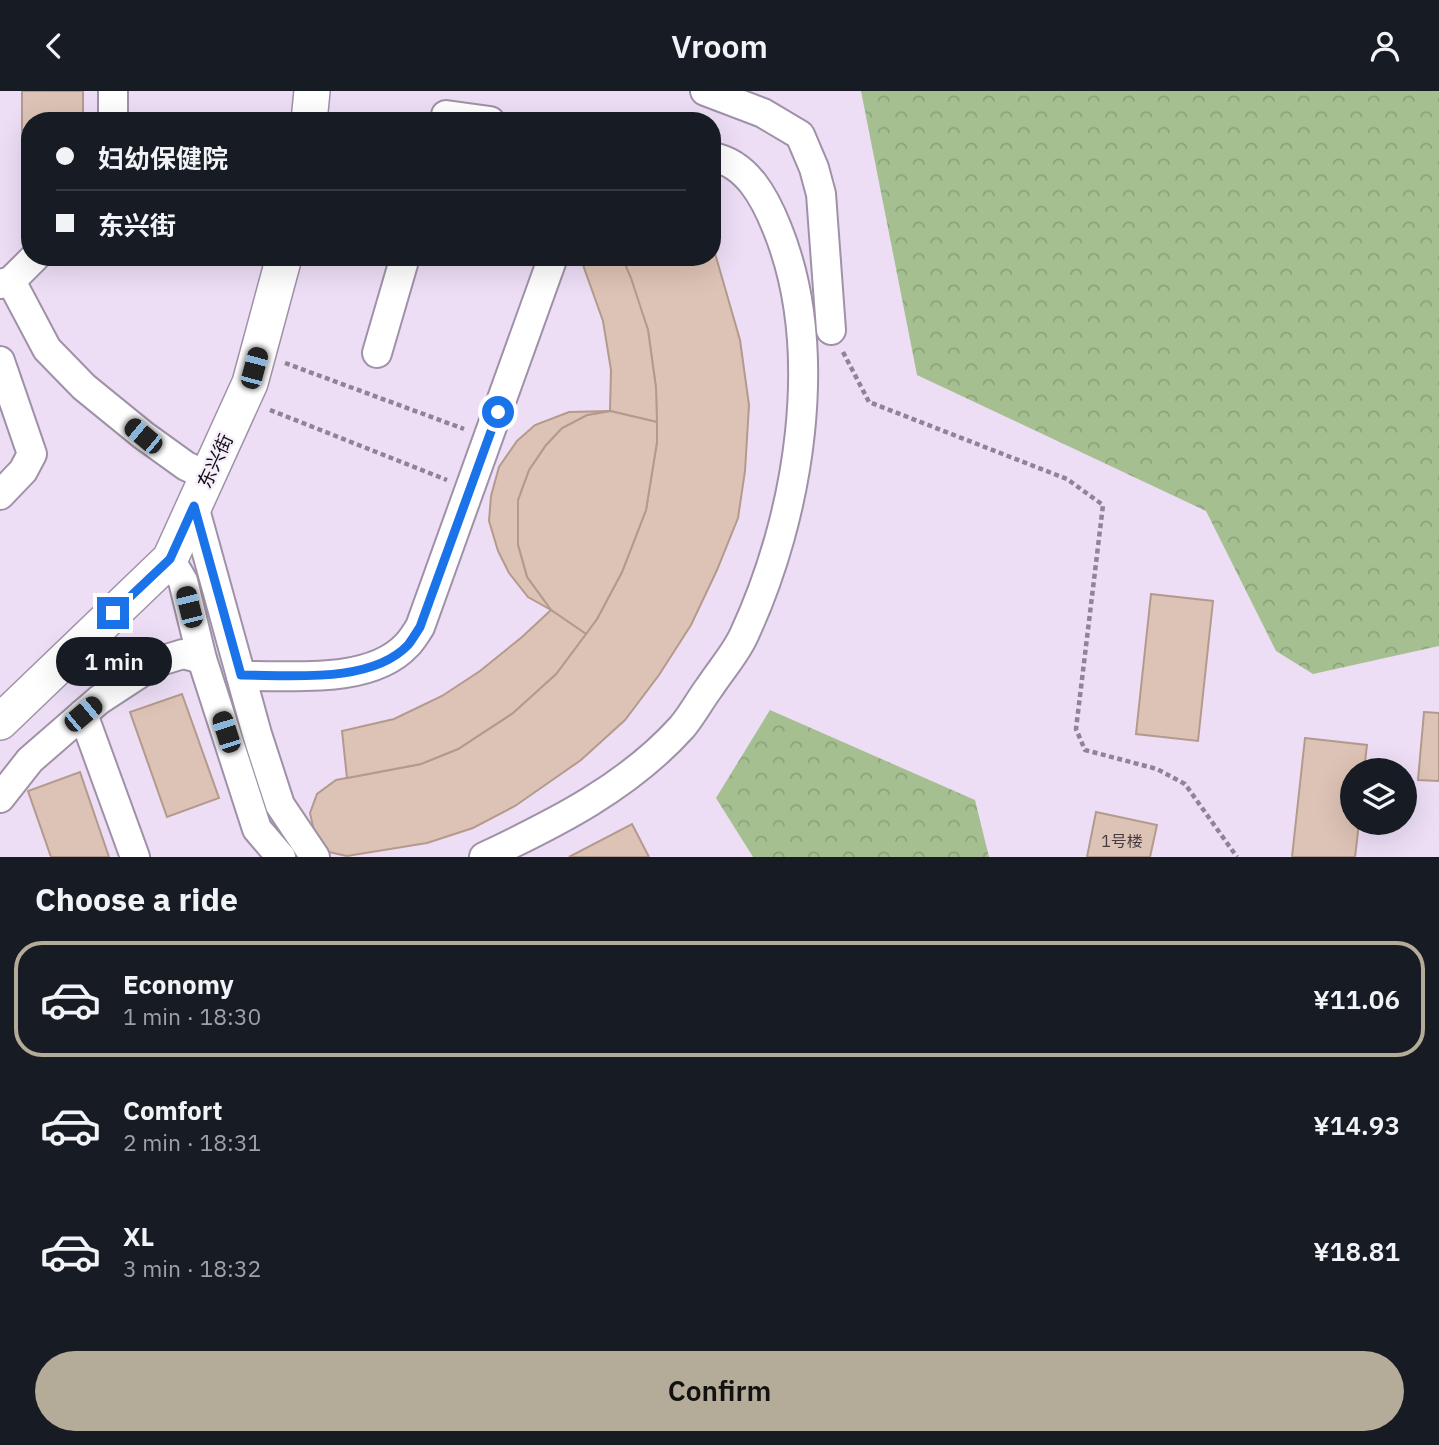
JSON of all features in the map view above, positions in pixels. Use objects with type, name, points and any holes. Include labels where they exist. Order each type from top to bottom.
[{"type":"street","points":[[113,91],[113,112]]},
{"type":"street","points":[[310,112],[312,91]]},
{"type":"street","points":[[705,91],[763,113],[800,135],[814,168],[821,194],[831,330]]},
{"type":"street","points":[[484,857],[544,829],[622,782],[682,726],[744,637],[776,554],[800,442],[803,368],[796,295],[789,256],[769,207],[743,170],[721,161]]},
{"type":"street","points":[[24,266],[5,283],[47,349],[84,387],[143,436],[187,466],[201,491],[241,675],[280,805],[315,857]]},
{"type":"street","name":"东兴街","points":[[0,722],[170,559],[250,383],[282,266]]},
{"type":"street","points":[[377,353],[402,266]]},
{"type":"street","points":[[241,675],[333,675],[361,670],[389,659],[407,645],[420,627],[550,266]]},
{"type":"street","points":[[0,361],[32,454],[23,471],[0,495]]},
{"type":"street","points":[[170,559],[183,581],[202,659],[257,829],[281,857]]},
{"type":"street","points":[[0,798],[30,759],[99,700],[157,662],[183,655],[202,659]]},
{"type":"street","points":[[83,714],[135,857]]},
{"type":"path","points":[[831,330],[869,402],[1067,479],[1103,505],[1076,729],[1084,750],[1157,769],[1185,784],[1237,857]]},
{"type":"path","points":[[258,353],[488,438]]},
{"type":"path","points":[[243,399],[470,489]]},
{"type":"green space","points":[[861,91],[1439,91],[1439,646],[1313,674],[1276,651],[1206,511],[917,375]]},
{"type":"green space","points":[[770,710],[975,800],[989,857],[753,857],[716,798]]},
{"type":"building","points":[[22,91],[83,91],[83,112],[22,112]]},
{"type":"building","points":[[583,266],[626,266],[648,330],[656,388],[657,422],[610,411],[611,370],[603,321]]},
{"type":"building","points":[[625,266],[719,266],[740,340],[749,405],[745,471],[738,518],[691,625],[659,675],[625,720],[581,760],[515,806],[473,828],[427,843],[347,856],[329,852],[315,835],[310,813],[317,794],[336,780],[421,764],[458,749],[513,713],[556,674],[597,619],[622,572],[646,510],[657,442],[656,388],[648,330]]},
{"type":"building","points":[[610,411],[657,422],[657,442],[646,510],[622,572],[586,634],[551,610],[527,577],[518,545],[518,500],[529,470],[562,428],[587,415]]},
{"type":"building","points":[[610,411],[587,415],[562,428],[529,470],[518,500],[518,545],[527,577],[551,610],[528,597],[509,573],[498,551],[489,521],[491,496],[499,467],[517,441],[535,425],[569,412]]},
{"type":"building","points":[[1151,594],[1213,601],[1198,741],[1136,734]]},
{"type":"building","points":[[551,610],[586,634],[556,674],[513,713],[458,749],[421,764],[347,778],[342,731],[394,719],[442,696],[480,671]]},
{"type":"building","points":[[182,694],[219,798],[167,817],[130,712]]},
{"type":"building","points":[[1424,712],[1439,713],[1439,781],[1418,780]]},
{"type":"building","points":[[1305,738],[1367,745],[1365,758],[1340,758],[1340,835],[1358,835],[1355,857],[1292,857]]},
{"type":"building","points":[[80,772],[109,857],[51,857],[28,791]]},
{"type":"building","points":[[1096,812],[1157,825],[1150,857],[1087,857]]},
{"type":"building","points":[[632,824],[649,857],[569,857]]},
{"type":"route","points":[[113,613],[170,559],[194,506],[241,675],[333,675],[361,670],[389,659],[407,645],[420,627],[498,412]]}]
